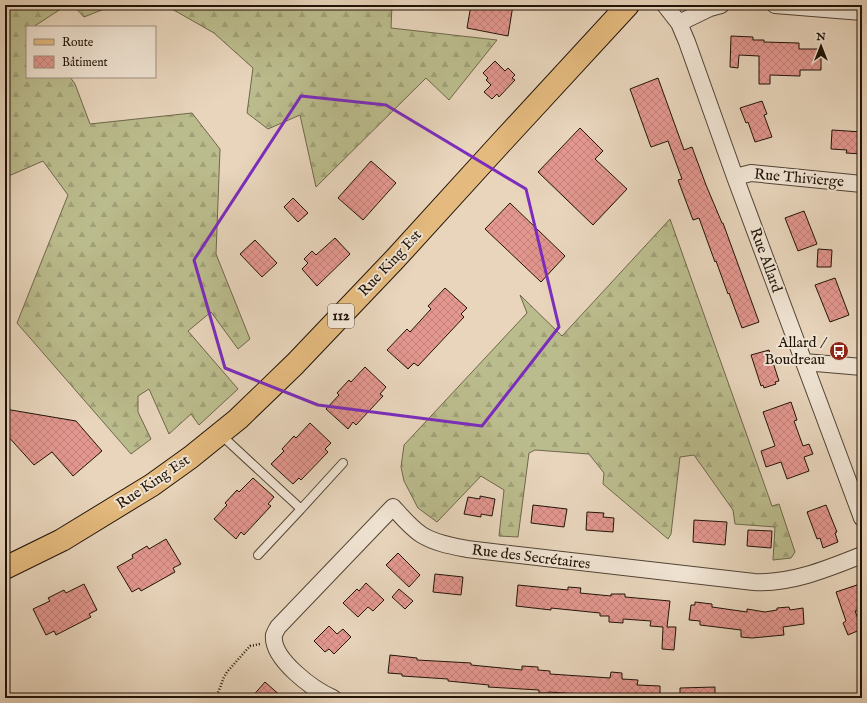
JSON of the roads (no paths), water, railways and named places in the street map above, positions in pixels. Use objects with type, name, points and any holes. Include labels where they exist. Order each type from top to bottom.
[{"type":"main road","name":"Rue King Est","points":[[5,568],[62,540],[105,515],[192,457],[238,419],[295,364],[395,259],[628,5]]},
{"type":"street","name":"Rue Allard","points":[[665,5],[679,23],[687,42],[735,177],[862,518]]},
{"type":"street","points":[[679,23],[710,8],[721,5]]},
{"type":"street","points":[[775,5],[862,12]]},
{"type":"street","name":"Rue Thivierge","points":[[735,177],[751,173],[862,184]]},
{"type":"street","points":[[804,362],[862,367]]},
{"type":"street","name":"Rue des Secrétaires","points":[[333,698],[324,694],[296,674],[279,654],[275,645],[274,635],[278,627],[393,507],[409,524],[423,535],[443,544],[467,549],[754,582],[767,583],[790,580],[862,556]]},
{"type":"lane","points":[[220,433],[301,509]]},
{"type":"lane","points":[[258,555],[343,463]]},
{"type":"place","name":"Allard / Boudreau","points":[[839,351]]}]
